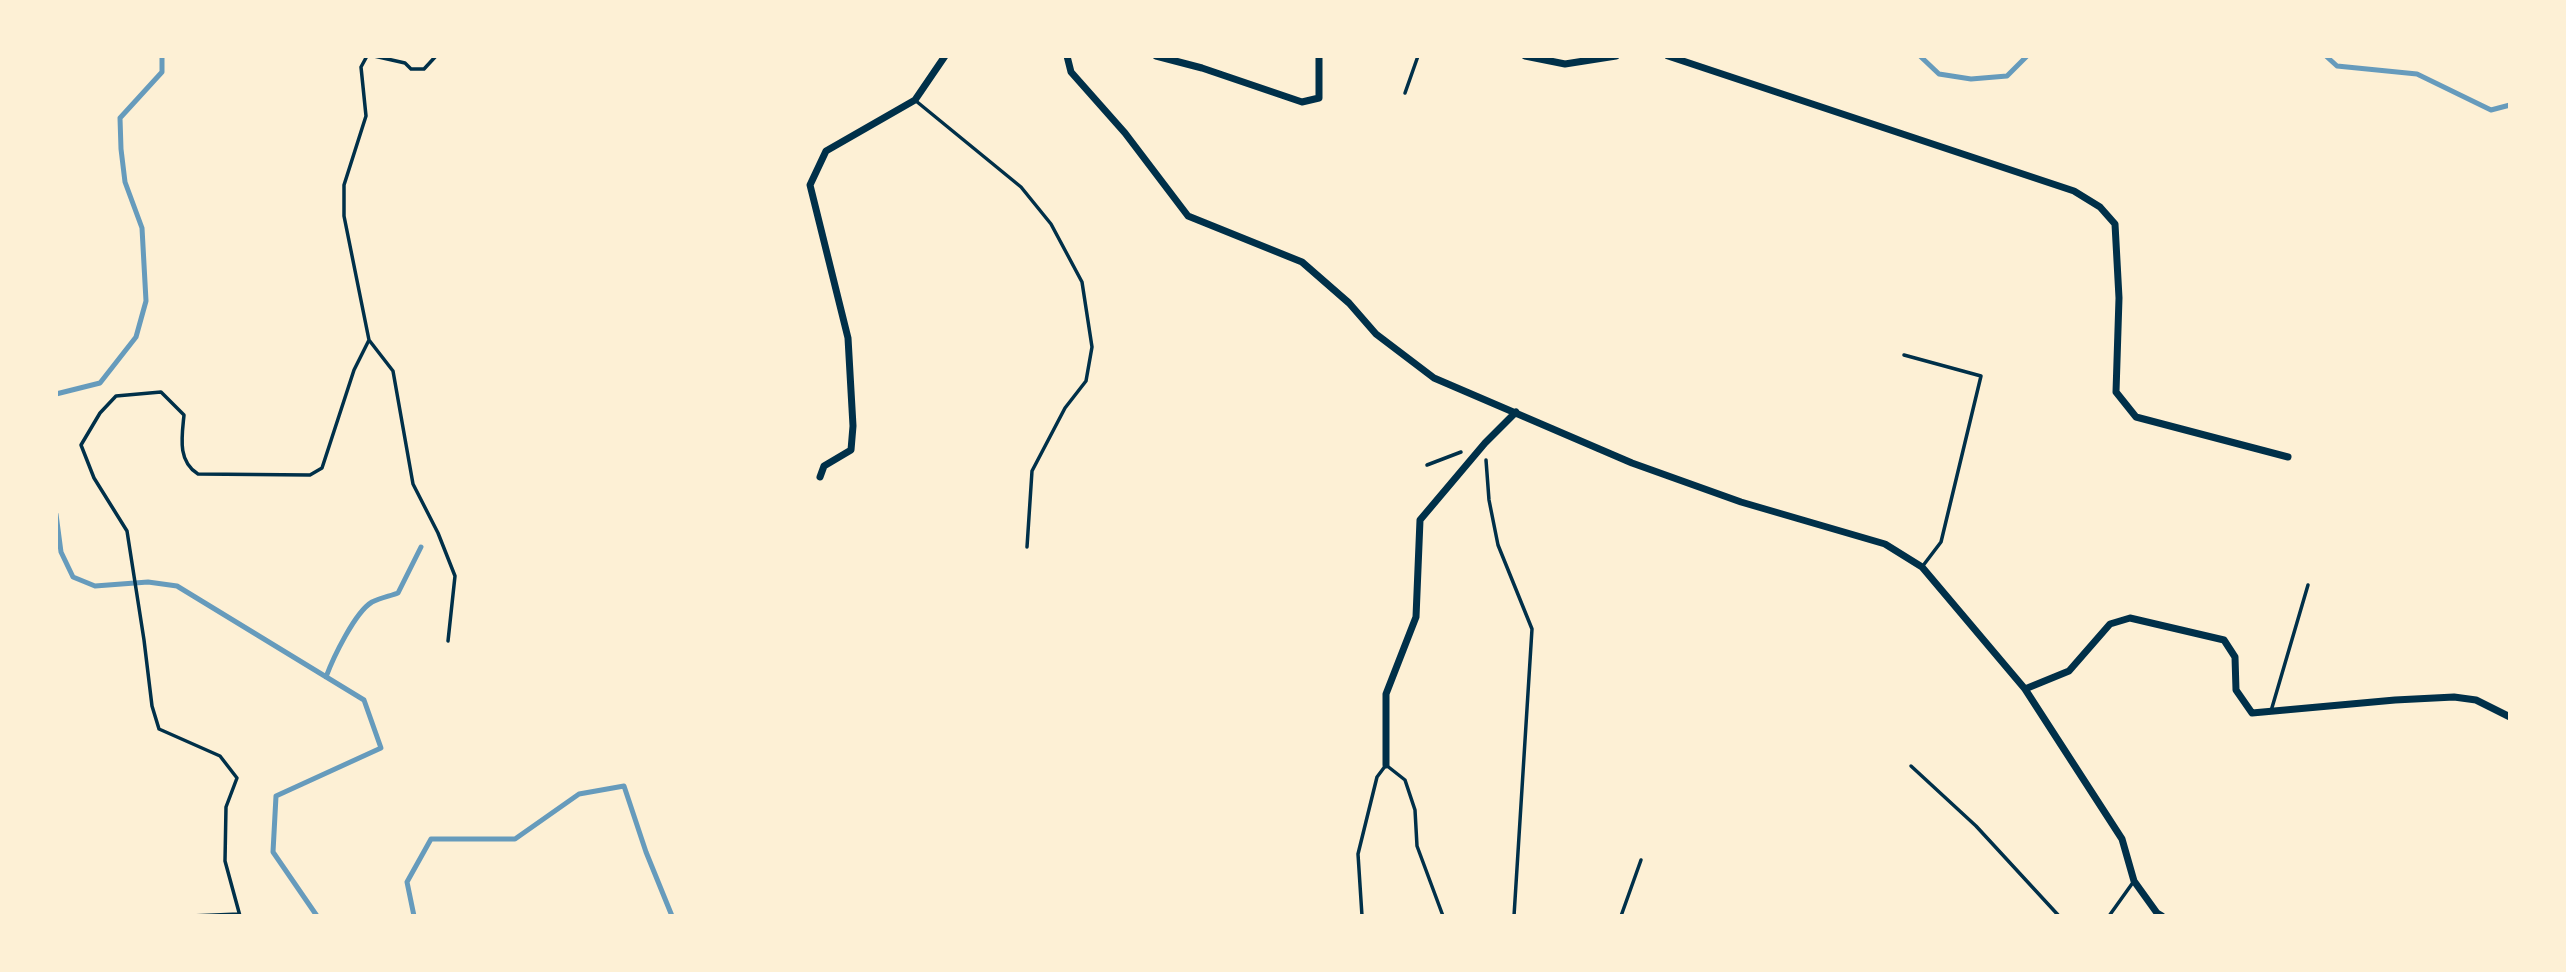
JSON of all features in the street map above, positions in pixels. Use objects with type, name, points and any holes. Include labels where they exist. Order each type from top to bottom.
[{"type":"street","points":[[820,477],[824,466],[851,450],[853,426],[848,338],[810,185],[825,151],[915,100],[945,56]]},
{"type":"street","points":[[1067,56],[1071,72],[1125,132],[1188,216],[1302,261],[1349,303],[1376,334],[1434,378],[1632,463],[1729,498],[1885,544],[1922,567],[2025,690],[2122,839],[2134,881],[2162,916]]},
{"type":"street","points":[[1156,56],[1202,68],[1302,102],[1319,97],[1319,56]]},
{"type":"street","points":[[1525,56],[1564,64],[1616,56]]},
{"type":"street","points":[[1668,56],[2074,191],[2100,207],[2115,224],[2119,298],[2116,392],[2136,418],[2288,457]]},
{"type":"street","points":[[1386,765],[1387,694],[1416,617],[1420,520],[1485,443],[1516,412]]},
{"type":"street","points":[[2025,690],[2068,671],[2110,624],[2130,618],[2224,640],[2235,657],[2236,690],[2252,713],[2395,700],[2454,698],[2476,700],[2510,717]]},
{"type":"lane","points":[[367,56],[361,67],[366,116],[344,185],[344,216],[369,340],[393,371],[413,484],[438,533],[455,576],[449,641]]},
{"type":"lane","points":[[374,56],[405,63],[411,69],[424,69],[436,56]]},
{"type":"lane","points":[[1405,93],[1418,56]]},
{"type":"lane","points":[[915,100],[1021,187],[1051,224],[1082,282],[1092,347],[1086,381],[1065,408],[1031,471],[1027,547]]},
{"type":"lane","points":[[190,916],[240,915],[225,861],[226,807],[237,778],[220,756],[159,729],[152,706],[127,531],[94,478],[81,445],[100,412],[117,396],[161,392],[184,415],[181,447],[189,468],[198,474],[310,475],[322,468],[354,370],[369,340]]},
{"type":"lane","points":[[1904,355],[1980,376],[1941,542],[1922,567]]},
{"type":"lane","points":[[2270,713],[2308,585]]},
{"type":"lane","points":[[1362,916],[1358,854],[1377,777],[1386,765],[1405,780],[1415,810],[1417,846],[1443,916]]},
{"type":"lane","points":[[1911,766],[1976,826],[2059,916]]},
{"type":"lane","points":[[1621,916],[1641,860]]},
{"type":"lane","points":[[2109,916],[2134,881]]},
{"type":"path","points":[[1485,443],[1489,500],[1498,545],[1532,629],[1514,916]]},
{"type":"path","points":[[1427,465],[1462,452]]},
{"type":"waterway","points":[[56,394],[100,383],[136,337],[146,301],[142,228],[125,182],[120,118],[162,72],[162,56]]},
{"type":"waterway","points":[[1920,56],[1939,74],[1971,79],[2007,76],[2027,56]]},
{"type":"waterway","points":[[2326,56],[2337,66],[2417,74],[2491,110],[2510,105]]},
{"type":"waterway","points":[[56,514],[61,552],[73,577],[95,586],[148,582],[177,586],[364,700],[381,748],[276,796],[273,852],[317,916]]},
{"type":"waterway","points":[[326,677],[339,648],[359,615],[372,602],[398,593],[421,547]]},
{"type":"waterway","points":[[414,916],[407,882],[431,839],[515,839],[579,794],[624,786],[646,852],[672,916]]}]
